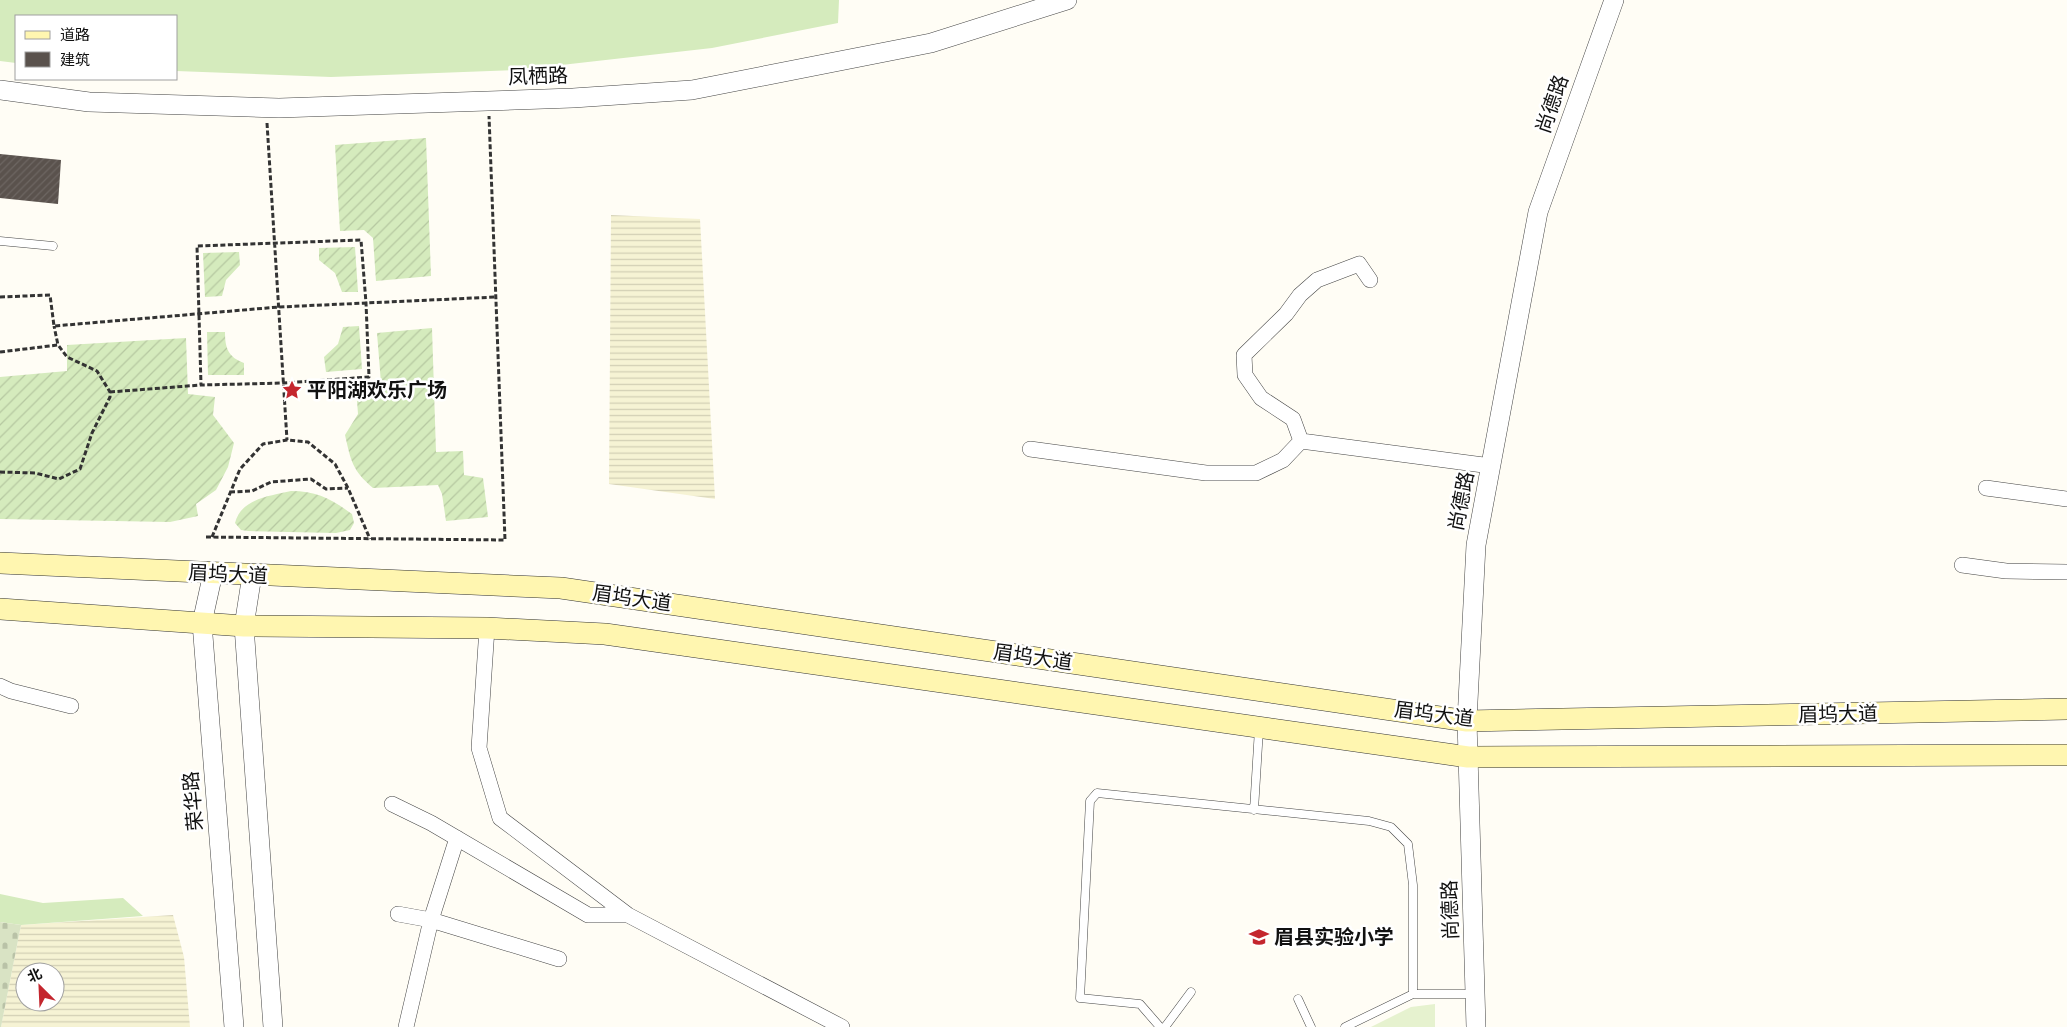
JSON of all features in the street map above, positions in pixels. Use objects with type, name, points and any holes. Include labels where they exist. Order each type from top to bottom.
[{"type":"main road","name":"眉坞大道","points":[[0,563],[561,588],[1467,721],[2067,709]]},
{"type":"main road","name":"眉坞大道","points":[[0,609],[244,626],[487,628],[605,634],[1468,757],[2067,755]]},
{"type":"street","name":"凤栖路","points":[[0,90],[89,102],[266,108],[488,101],[692,90],[930,43],[1067,0]]},
{"type":"street","name":"尚德路","points":[[1476,1027],[1467,721],[1476,545],[1538,212],[1614,0]]},
{"type":"street","points":[[1301,441],[1293,420],[1261,398],[1245,375],[1244,355],[1286,314],[1300,295],[1318,280],[1359,264],[1370,280]]},
{"type":"street","points":[[1301,441],[1491,466]]},
{"type":"street","points":[[1030,449],[1206,473],[1256,473],[1283,460],[1301,441]]},
{"type":"street","points":[[1986,488],[2067,499]]},
{"type":"street","points":[[1962,564],[2006,571],[2067,572]]},
{"type":"street","name":"荣华路","points":[[212,573],[202,623],[234,1027]]},
{"type":"street","points":[[252,575],[244,626],[273,1027]]},
{"type":"street","points":[[487,628],[479,748],[500,818],[628,915],[842,1027]]},
{"type":"street","points":[[0,686],[11,691],[71,706]]},
{"type":"street","points":[[392,804],[457,838],[588,915],[628,915]]},
{"type":"street","points":[[406,1027],[431,920],[457,838]]},
{"type":"street","points":[[398,914],[431,920],[559,959]]},
{"type":"lane","points":[[0,241],[54,246]]},
{"type":"lane","points":[[1254,810],[1259,727]]},
{"type":"lane","points":[[1160,1027],[1140,1004],[1080,998],[1090,801],[1097,793],[1369,821],[1391,828],[1408,844],[1413,885],[1413,994]]},
{"type":"lane","points":[[1165,1027],[1191,992]]},
{"type":"lane","points":[[1345,1027],[1413,994],[1475,994]]},
{"type":"lane","points":[[1298,999],[1311,1027]]},
{"type":"path","points":[[206,537],[505,540],[488,101]]},
{"type":"path","points":[[266,108],[287,440]]},
{"type":"path","points":[[110,392],[201,385],[284,383],[369,377],[361,240],[197,246],[201,385]]},
{"type":"path","points":[[0,297],[50,295],[58,345],[67,357],[98,371],[110,392],[110,396],[92,433],[80,469],[59,479],[35,473],[0,472]]},
{"type":"path","points":[[54,326],[279,307],[496,297]]},
{"type":"path","points":[[0,352],[58,345]]},
{"type":"path","points":[[212,537],[240,469],[264,444],[287,440],[308,442],[335,464],[348,488],[370,539]]},
{"type":"path","points":[[230,492],[252,491],[271,482],[311,479],[326,489],[348,488]]},
{"type":"shaded area","points":[[611,215],[700,219],[715,499],[609,484]]},
{"type":"shaded area","points":[[173,915],[184,957],[190,1027],[1,1027],[21,925]]},
{"type":"green space","points":[[0,0],[839,0],[838,23],[712,48],[517,70],[331,77],[178,71],[178,15],[15,15],[15,63],[0,61]]},
{"type":"green space","points":[[426,138],[431,276],[376,281],[373,238],[364,230],[340,231],[335,145]]},
{"type":"green space","points":[[355,247],[358,292],[342,292],[335,273],[319,260],[319,248]]},
{"type":"green space","points":[[239,252],[240,265],[226,280],[222,296],[205,297],[203,253]]},
{"type":"green space","points":[[359,326],[362,369],[326,372],[324,357],[338,344],[343,327]]},
{"type":"green space","points":[[432,328],[436,452],[463,451],[464,475],[483,478],[488,517],[446,521],[442,494],[438,485],[373,488],[356,470],[349,452],[345,435],[358,414],[356,387],[381,383],[377,333]]},
{"type":"green space","points":[[207,332],[225,332],[228,351],[234,358],[244,363],[244,375],[208,375]]},
{"type":"green space","points":[[186,338],[188,394],[215,397],[213,415],[234,443],[228,467],[216,490],[196,504],[198,516],[170,522],[0,519],[0,377],[67,371],[67,345]]},
{"type":"green space","points":[[291,491],[316,494],[330,500],[352,514],[354,523],[350,530],[336,533],[248,531],[241,530],[235,523],[243,509],[257,500]]},
{"type":"green space","points":[[0,894],[43,903],[123,898],[143,916],[21,925],[0,922]]},
{"type":"green space","points":[[0,922],[21,925],[1,1027],[0,1027]]},
{"type":"green space","points":[[1435,1004],[1435,1027],[1371,1027],[1411,1007]]},
{"type":"building","points":[[0,154],[61,160],[58,204],[0,198]]},
{"type":"place","name":"平阳湖欢乐广场","points":[[292,390]]},
{"type":"place","name":"眉县实验小学","points":[[1259,937]]}]
